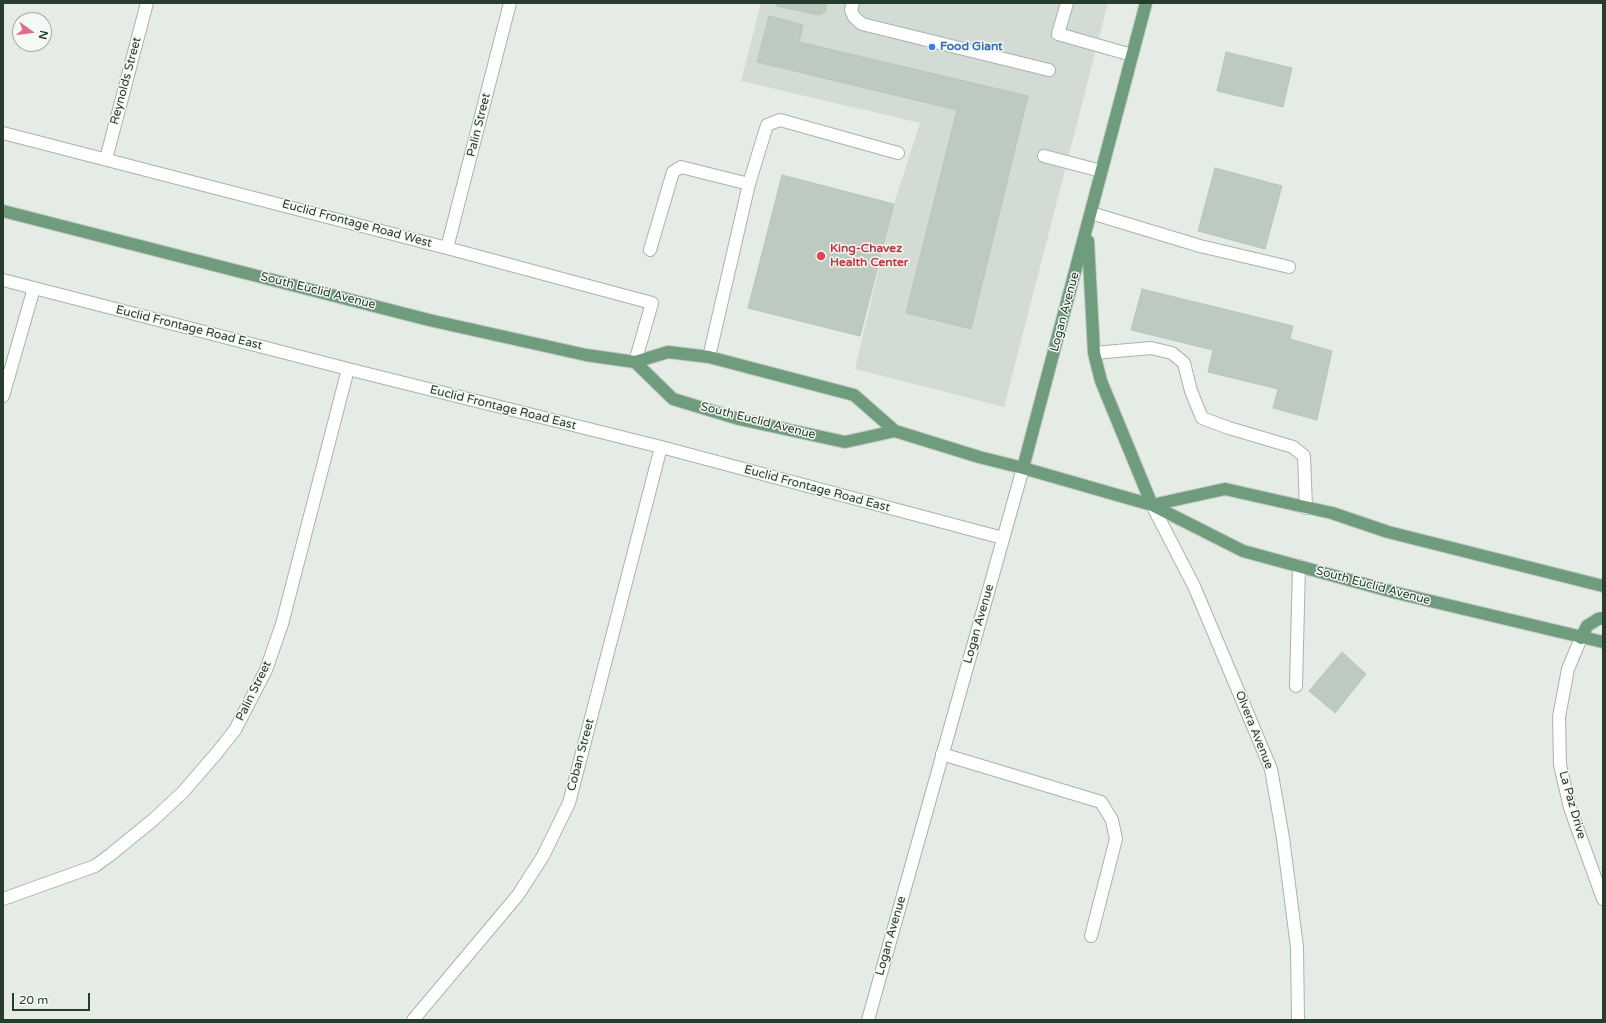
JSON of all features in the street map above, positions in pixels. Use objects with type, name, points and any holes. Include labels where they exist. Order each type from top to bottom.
[{"type":"main road","name":"Logan Avenue","points":[[1023,468],[1146,3]]},
{"type":"main road","name":"South Euclid Avenue","points":[[3,211],[429,320],[586,355],[635,362],[668,352],[709,358],[854,395],[895,431],[979,457],[1152,505],[1243,551],[1397,593],[1603,642]]},
{"type":"main road","name":"Logan Avenue","points":[[1087,228],[1094,353],[1101,381],[1152,505]]},
{"type":"main road","name":"South Euclid Avenue","points":[[635,362],[673,399],[739,419],[845,442],[895,431]]},
{"type":"main road","name":"South Euclid Avenue","points":[[1152,505],[1225,489],[1332,513],[1388,532],[1603,585]]},
{"type":"main road","points":[[1581,638],[1587,626],[1598,618],[1603,618]]},
{"type":"street","name":"Reynolds Street","points":[[106,159],[147,3]]},
{"type":"street","name":"Palin Street","points":[[447,248],[510,3]]},
{"type":"street","points":[[853,3],[851,10],[854,17],[862,24],[1048,70]]},
{"type":"street","points":[[1066,3],[1058,34],[1132,55]]},
{"type":"street","points":[[709,358],[749,184],[766,125],[780,120],[898,154]]},
{"type":"street","name":"Euclid Frontage Road West","points":[[3,133],[447,248],[652,303],[635,362]]},
{"type":"street","points":[[1044,156],[1101,172]]},
{"type":"street","points":[[650,250],[673,172],[681,167],[749,184]]},
{"type":"street","points":[[1091,213],[1200,246],[1289,267]]},
{"type":"street","name":"Euclid Frontage Road East","points":[[3,280],[661,448],[1003,538]]},
{"type":"street","points":[[3,396],[34,288]]},
{"type":"street","points":[[1094,353],[1151,348],[1172,353],[1184,363],[1191,391],[1202,418],[1229,428],[1293,447],[1304,456],[1306,508]]},
{"type":"street","name":"Palin Street","points":[[3,899],[95,866],[153,820],[183,792],[235,730],[266,670],[282,624],[348,369]]},
{"type":"street","name":"Coban Street","points":[[412,1020],[518,895],[543,856],[569,803],[661,448]]},
{"type":"street","name":"Logan Avenue","points":[[868,1020],[1023,468]]},
{"type":"street","name":"Olvera Avenue","points":[[1152,505],[1194,586],[1271,769],[1283,838],[1297,947],[1298,1020]]},
{"type":"street","points":[[1296,686],[1299,566]]},
{"type":"street","name":"La Paz Drive","points":[[1581,638],[1568,669],[1559,717],[1560,765],[1570,808],[1603,899]]},
{"type":"street","points":[[942,754],[1100,802],[1112,820],[1116,839],[1091,936]]},
{"type":"shaded area","points":[[761,3],[1108,3],[1004,407],[855,369],[894,204],[920,123],[741,81]]},
{"type":"building","points":[[777,3],[827,3],[825,12],[819,15],[777,6]]},
{"type":"building","points":[[769,16],[803,25],[799,42],[1028,96],[971,329],[906,313],[957,110],[757,62]]},
{"type":"building","points":[[1226,52],[1292,68],[1283,107],[1217,91]]},
{"type":"building","points":[[1215,168],[1282,186],[1265,249],[1198,231]]},
{"type":"building","name":"King-Chavez Health Center","points":[[782,175],[894,204],[860,336],[748,308]]},
{"type":"building","points":[[1142,289],[1293,326],[1290,339],[1332,351],[1317,420],[1273,408],[1278,389],[1208,372],[1213,350],[1131,330]]},
{"type":"building","points":[[1342,652],[1366,674],[1335,713],[1309,691]]},
{"type":"place","name":"Food Giant","points":[[932,47]]},
{"type":"place","name":"King-Chavez Health Center","points":[[821,256]]}]
